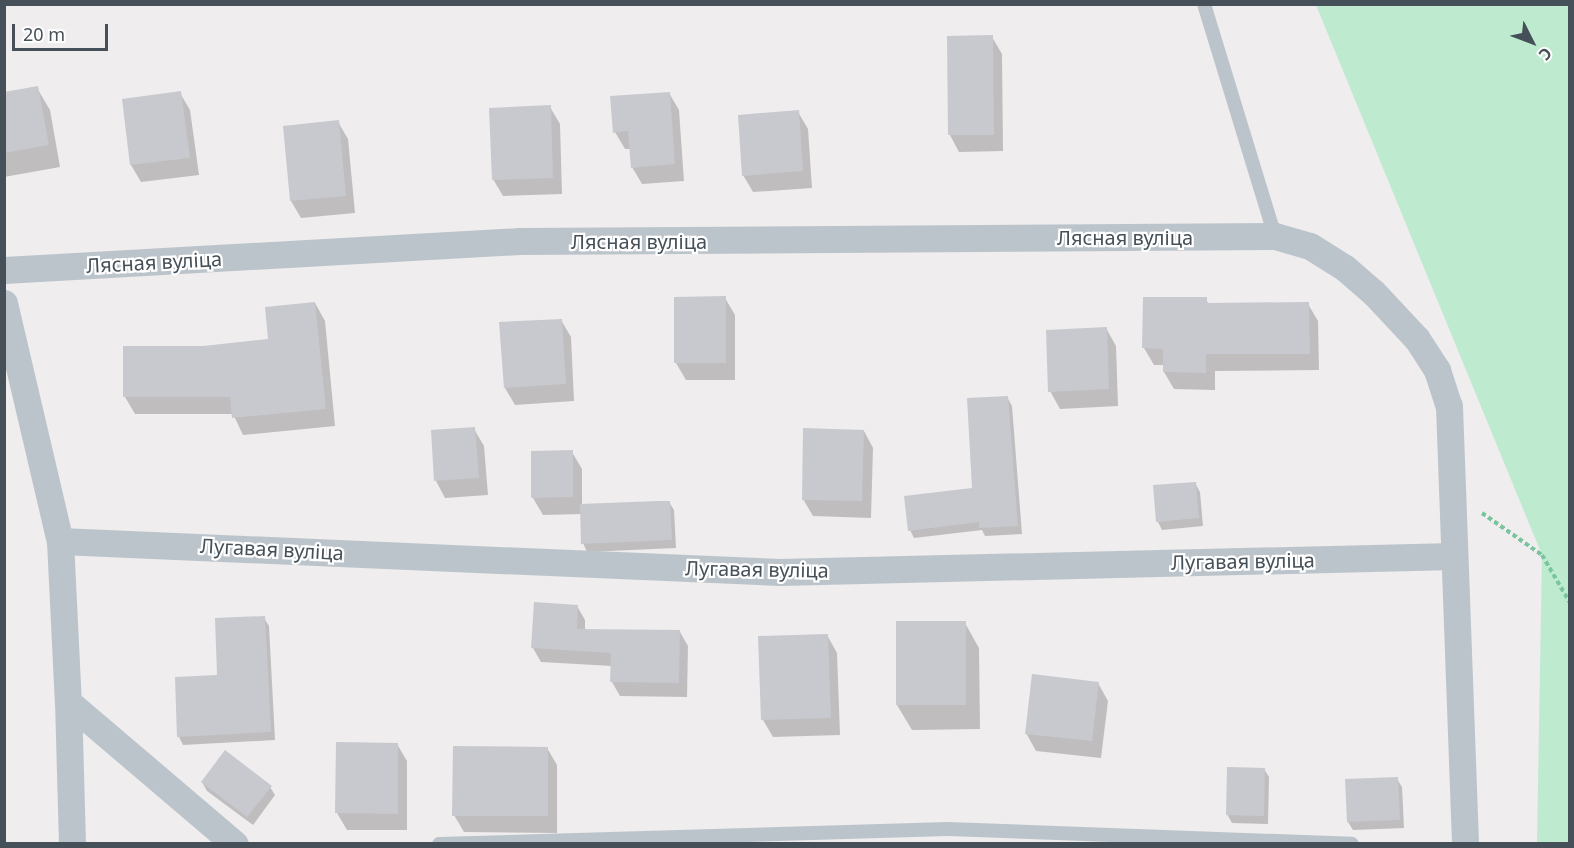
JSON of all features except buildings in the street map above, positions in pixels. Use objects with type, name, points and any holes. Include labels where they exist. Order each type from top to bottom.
[{"type":"street","name":"Лясная вуліца","points":[[4,270],[520,242],[1275,236],[1310,246],[1345,268],[1373,292],[1417,339],[1437,370],[1449,406],[1454,492],[1454,556],[1465,843]]},
{"type":"street","points":[[4,303],[60,541],[72,843]]},
{"type":"street","name":"Лугавая вуліца","points":[[60,541],[780,572],[1454,556]]},
{"type":"street","points":[[68,702],[236,843]]},
{"type":"lane","points":[[1204,4],[1275,236]]},
{"type":"lane","points":[[440,843],[948,829],[1352,843]]},
{"type":"path","points":[[1454,492],[1542,555],[1569,603]]},
{"type":"green space","points":[[1316,5],[1569,5],[1569,843],[1537,843],[1542,555]]}]
